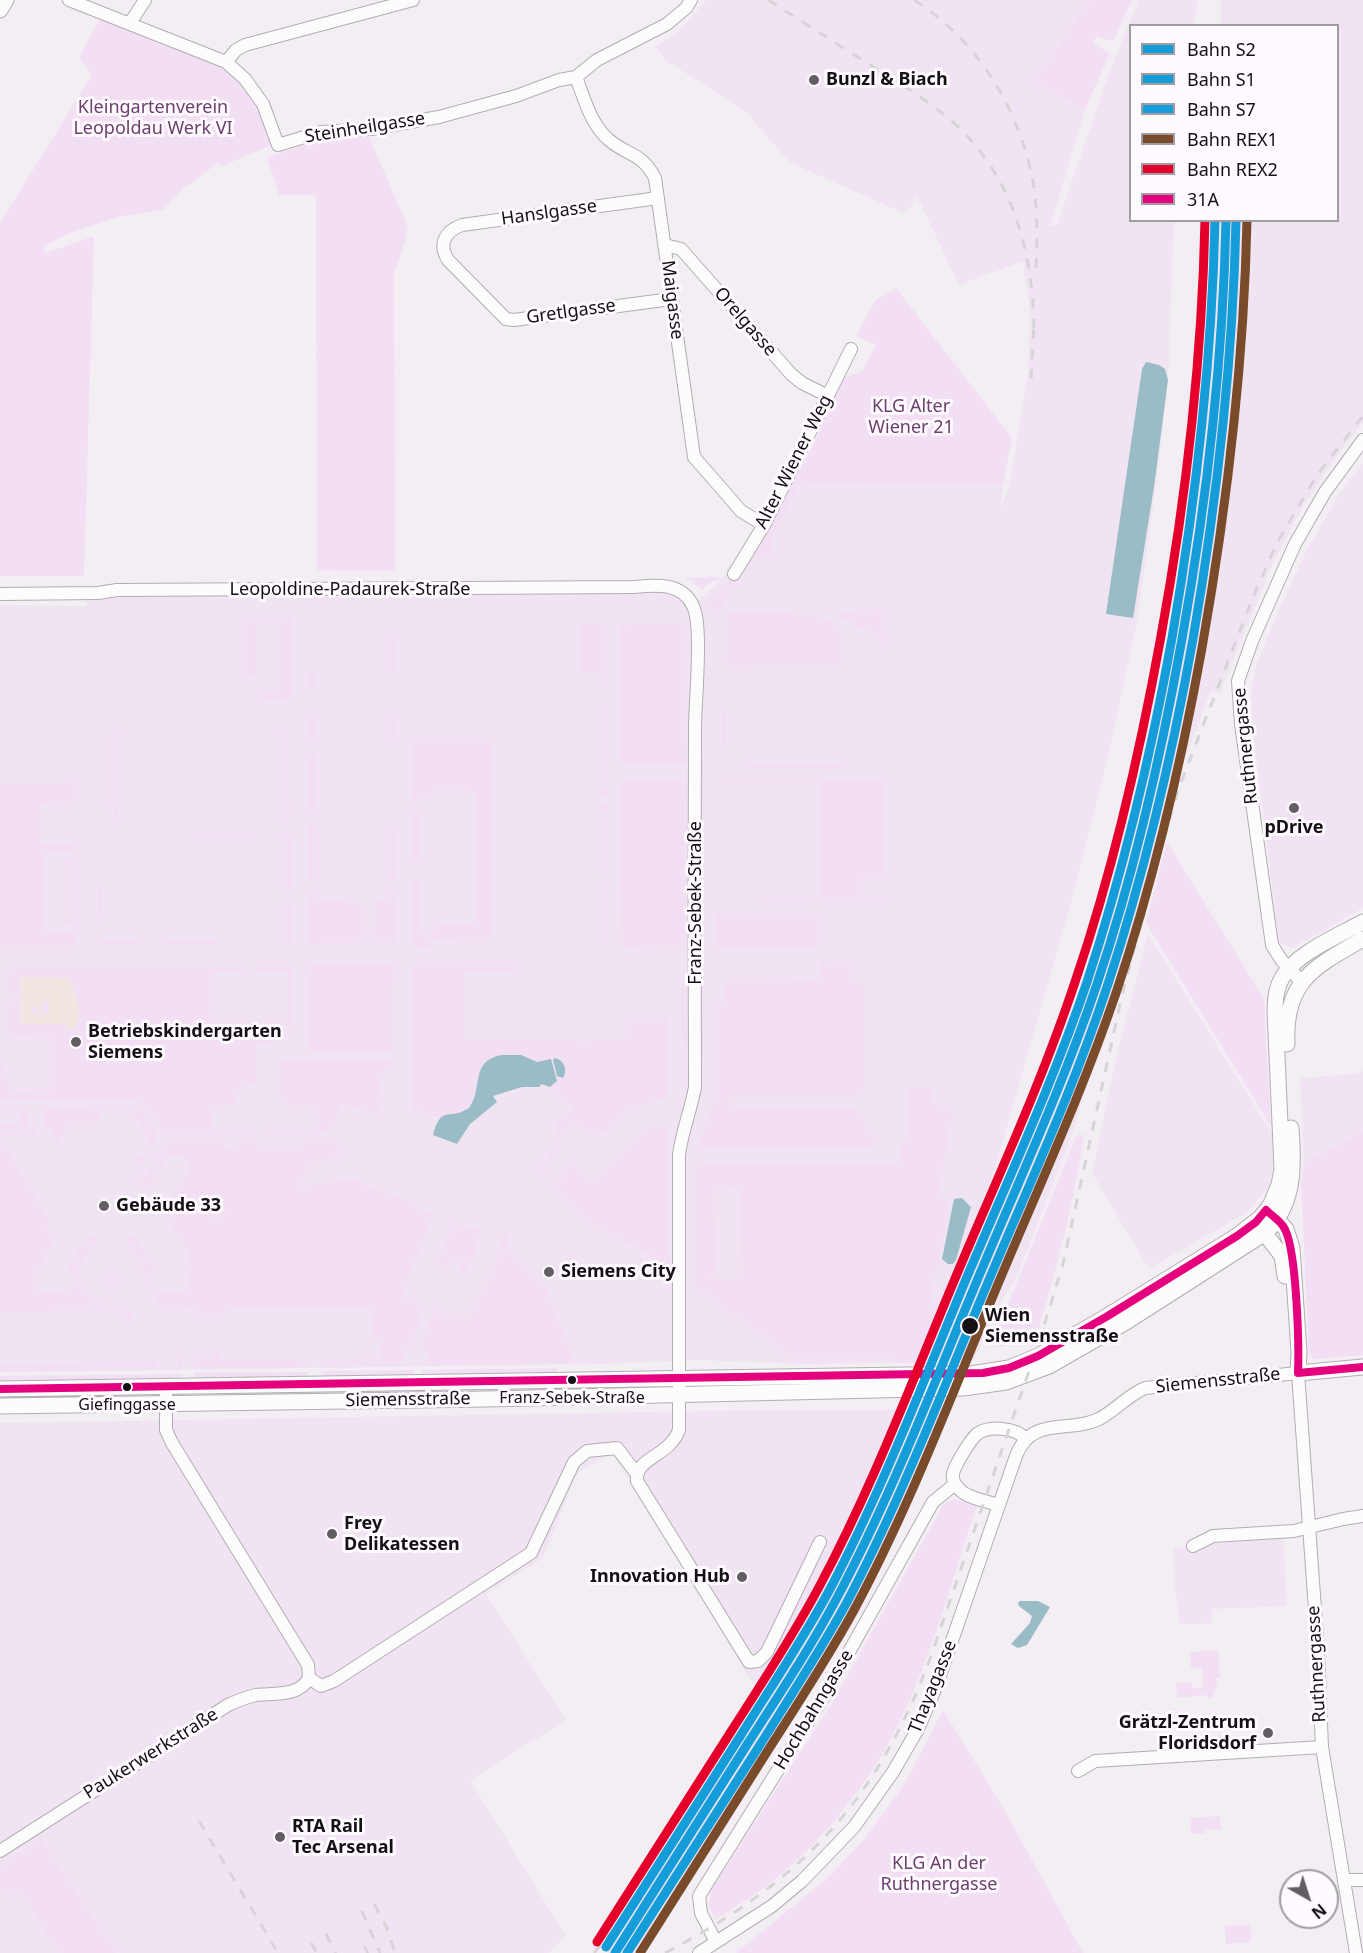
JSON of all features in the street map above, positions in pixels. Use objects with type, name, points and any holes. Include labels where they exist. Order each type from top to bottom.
[{"type":"main road","points":[[0,10],[6,0]]},
{"type":"main road","points":[[1266,1221],[1278,1190],[1282,1169],[1275,1000],[1280,980],[1288,969],[1310,952],[1363,922]]},
{"type":"main road","points":[[1266,1221],[1288,1199],[1293,1164],[1286,1028],[1292,1001],[1302,982],[1319,965],[1363,939]]},
{"type":"main road","points":[[1266,1221],[1288,1233],[1292,1248],[1299,1352],[1298,1373]]},
{"type":"main road","name":"Siemensstraße","points":[[0,1406],[166,1404],[680,1387],[970,1374],[1026,1369],[1106,1317],[1266,1221]]},
{"type":"main road","name":"Siemensstraße","points":[[1298,1373],[1363,1367]]},
{"type":"main road","name":"Siemensstraße","points":[[0,1389],[680,1387]]},
{"type":"street","name":"Steinheilgasse","points":[[69,0],[226,62],[245,79],[263,104],[278,146],[321,132],[371,129],[439,117],[516,96],[559,80],[576,78],[597,60],[668,24],[686,8],[691,0]]},
{"type":"street","points":[[130,23],[145,0]]},
{"type":"street","points":[[226,62],[245,45],[413,0]]},
{"type":"street","name":"Maigasse","points":[[576,78],[597,126],[608,139],[639,157],[648,165],[655,178],[694,457],[741,512],[764,525]]},
{"type":"street","name":"Hanslgasse","points":[[444,237],[462,225],[658,198]]},
{"type":"street","name":"Gretlgasse","points":[[444,237],[443,253],[448,260],[506,319],[514,320],[671,299]]},
{"type":"street","name":"Orelgasse","points":[[665,245],[681,249],[791,374],[802,383],[828,396]]},
{"type":"street","name":"Alter Wiener Weg","points":[[734,574],[764,525],[851,349]]},
{"type":"street","name":"Ruthnergasse","points":[[1302,982],[1288,969],[1272,945],[1240,716],[1239,681],[1257,631],[1295,543],[1325,492],[1363,440]]},
{"type":"street","name":"Leopoldine-Padaurek-Straße","points":[[0,594],[303,588],[510,589],[656,585],[670,586],[681,592],[693,605]]},
{"type":"street","name":"Franz-Sebek-Straße","points":[[637,1474],[644,1463],[676,1439],[679,1431],[679,1155],[681,1138],[696,1087],[697,623],[693,605]]},
{"type":"street","name":"Ruthnergasse","points":[[1298,1373],[1318,1651],[1322,1747],[1356,1953]]},
{"type":"street","name":"Siemensstraße","points":[[1025,1438],[1044,1428],[1090,1422],[1104,1416],[1131,1395],[1145,1388],[1298,1373]]},
{"type":"street","points":[[166,1387],[166,1430],[172,1443],[304,1657],[308,1665],[309,1678],[321,1686],[334,1681],[513,1567],[531,1553],[574,1462],[587,1451],[617,1448],[637,1474],[638,1481],[750,1662],[758,1661],[767,1652],[820,1542]]},
{"type":"street","points":[[999,1505],[965,1494],[955,1484],[953,1472],[982,1431],[1013,1430],[1025,1438]]},
{"type":"street","name":"Thayagasse","points":[[699,1953],[715,1947],[778,1901],[820,1864],[854,1827],[893,1772],[918,1729],[936,1687],[1016,1456],[1025,1438]]},
{"type":"street","name":"Hochbahngasse","points":[[715,1947],[701,1913],[699,1896],[826,1693],[933,1502],[955,1484]]},
{"type":"street","points":[[1193,1546],[1213,1536],[1308,1529],[1363,1516]]},
{"type":"street","name":"Paukerwerkstraße","points":[[0,1851],[228,1705],[254,1696],[296,1690],[309,1678]]},
{"type":"street","points":[[1078,1771],[1095,1761],[1322,1747]]},
{"type":"street","points":[[1344,1880],[1363,1880]]},
{"type":"shaded area","points":[[706,0],[1089,0],[1033,83],[1085,110],[1050,227],[1057,225],[1104,87],[1138,0],[1198,0],[1194,24],[1129,24],[1129,222],[1174,222],[1168,379],[1156,485],[1137,621],[1108,758],[1071,903],[957,1300],[979,1259],[1091,981],[1104,943],[1142,803],[1178,621],[1199,481],[1213,335],[1219,222],[1339,222],[1339,24],[1221,24],[1221,0],[1363,0],[1363,423],[1335,458],[1303,507],[1273,563],[1220,693],[1211,690],[1168,805],[1124,966],[1072,1135],[1018,1273],[999,1306],[975,1358],[930,1359],[931,1356],[919,1356],[916,1363],[802,1364],[699,1360],[603,1364],[0,1372],[0,605],[87,606],[86,593],[656,585],[693,605],[730,571],[741,577],[792,486],[1003,484],[1000,508],[1009,488],[1028,374],[1030,310],[1023,261],[959,285],[917,196],[906,214],[789,162],[747,113],[664,59],[656,46],[676,34]]},
{"type":"shaded area","points":[[1363,463],[1363,908],[1292,948],[1279,943],[1252,725],[1251,689],[1256,665],[1308,548],[1339,494]]},
{"type":"shaded area","points":[[1148,934],[1272,1134],[1274,1160],[1270,1185],[1247,1212],[1149,1269],[1092,1173],[1116,1058]]},
{"type":"shaded area","points":[[21,977],[103,978],[49,1091],[49,1025],[21,1024]]},
{"type":"shaded area","points":[[1363,1071],[1363,1130],[1304,1163],[1300,1078],[1356,1074]]},
{"type":"shaded area","points":[[953,1405],[895,1528],[806,1690],[760,1764],[640,1953],[608,1953],[619,1936],[627,1907],[723,1759],[798,1634],[870,1502],[911,1406]]},
{"type":"shaded area","points":[[765,1410],[899,1410],[835,1550],[756,1688],[612,1453],[580,1471],[576,1476],[543,1558],[486,1594],[566,1720],[470,1780],[566,1936],[548,1953],[0,1953],[0,1423]]},
{"type":"shaded area","points":[[1283,1537],[1287,1606],[1212,1609],[1212,1623],[1180,1625],[1173,1548]]},
{"type":"green space","points":[[1089,0],[1132,0],[1114,39],[1110,41],[1097,36],[1093,44],[1110,53],[1085,110],[1032,83]]},
{"type":"green space","name":"Kleingartenverein Leopoldau Werk VI","points":[[101,16],[150,38],[159,45],[163,40],[191,52],[228,72],[249,92],[258,105],[272,145],[222,166],[217,163],[190,185],[188,184],[163,210],[118,217],[67,234],[43,247],[46,253],[94,236],[84,576],[0,576],[0,223],[92,75],[79,58]]},
{"type":"green space","points":[[369,137],[408,227],[394,274],[395,571],[317,570],[316,195],[279,195],[267,157],[318,141]]},
{"type":"green space","name":"KLG Alter Wiener 21","points":[[896,288],[1012,438],[1003,484],[798,486],[771,538],[773,558],[752,558],[815,442],[841,379],[862,371],[876,345],[856,336],[875,301]]},
{"type":"green space","points":[[738,576],[741,578],[713,621],[709,600]]},
{"type":"green space","points":[[722,577],[702,590],[687,578]]},
{"type":"green space","points":[[374,594],[375,597],[307,598],[306,595]]},
{"type":"green space","points":[[887,607],[888,646],[866,630],[839,616],[842,612]]},
{"type":"green space","points":[[732,612],[789,613],[832,621],[840,627],[841,663],[838,665],[726,666],[728,615]]},
{"type":"green space","points":[[241,617],[291,617],[291,696],[288,700],[261,700],[255,695],[255,689],[279,689],[279,623],[257,623],[257,679],[254,677],[241,678]]},
{"type":"green space","points":[[581,623],[606,626],[606,684],[603,686],[600,684],[600,672],[581,673]]},
{"type":"green space","points":[[627,624],[686,624],[687,764],[630,765],[620,759],[619,631],[621,626]]},
{"type":"green space","points":[[386,634],[395,634],[397,638],[397,673],[385,674]]},
{"type":"green space","points":[[314,671],[317,673],[317,690],[310,688],[306,681],[308,674]]},
{"type":"green space","points":[[593,702],[604,704],[607,709],[607,796],[600,796],[600,705],[593,705]]},
{"type":"green space","points":[[721,710],[725,710],[725,744],[721,744]]},
{"type":"green space","points":[[385,712],[397,714],[398,740],[384,743]]},
{"type":"green space","points":[[307,714],[317,714],[317,742],[307,740]]},
{"type":"green space","points":[[272,730],[286,730],[289,736],[290,819],[287,822],[281,822],[281,733],[270,733]]},
{"type":"green space","points":[[115,731],[124,731],[127,734],[118,735],[119,823],[115,823],[115,806],[102,806],[102,803],[110,803],[110,736]]},
{"type":"green space","points":[[410,738],[491,738],[492,938],[431,939],[431,948],[418,947],[412,941],[411,879],[419,879],[420,929],[434,929],[434,923],[475,923],[475,792],[434,791],[434,798],[420,798],[419,803],[411,803]]},
{"type":"green space","points":[[317,752],[318,814],[307,814],[307,755]]},
{"type":"green space","points":[[747,763],[844,763],[844,768],[747,768]]},
{"type":"green space","points":[[69,778],[78,778],[78,802],[40,803],[40,844],[78,844],[78,851],[45,851],[45,932],[78,932],[76,944],[71,946],[0,946],[0,784],[69,782]]},
{"type":"green space","points":[[627,779],[686,779],[686,946],[622,947],[620,800],[621,786]]},
{"type":"green space","points":[[714,780],[885,780],[884,878],[863,878],[863,895],[884,896],[883,902],[821,902],[819,782],[714,782]]},
{"type":"green space","points":[[600,804],[607,804],[607,871],[600,871]]},
{"type":"green space","points":[[411,811],[419,811],[420,861],[411,861]]},
{"type":"green space","points":[[385,823],[398,825],[397,882],[386,883]]},
{"type":"green space","points":[[307,824],[318,824],[318,882],[307,881],[309,863],[307,862]]},
{"type":"green space","points":[[251,832],[255,838],[189,838],[192,833]]},
{"type":"green space","points":[[275,832],[291,834],[291,888],[281,888],[281,839],[272,838]]},
{"type":"green space","points":[[1167,842],[1264,999],[1271,1126],[1146,923]]},
{"type":"green space","points":[[66,859],[78,859],[78,924],[66,924],[63,921],[70,920],[70,863],[62,862]]},
{"type":"green space","points":[[600,880],[607,880],[607,939],[604,944],[595,944],[600,943]]},
{"type":"green space","points":[[98,889],[102,889],[102,916],[96,916]]},
{"type":"green space","points":[[386,891],[398,892],[397,943],[309,944],[307,893],[318,892],[319,899],[348,899],[348,904],[362,904],[362,931],[375,931],[376,900],[386,900]]},
{"type":"green space","points":[[814,899],[811,903],[757,902],[757,900]]},
{"type":"green space","points":[[281,905],[292,906],[292,940],[288,944],[281,944]]},
{"type":"green space","points":[[715,913],[819,913],[823,917],[823,943],[819,947],[715,947]]},
{"type":"green space","points":[[102,934],[103,939],[139,939],[139,945],[106,945],[103,944],[99,935]]},
{"type":"green space","points":[[163,939],[217,939],[217,945],[163,945]]},
{"type":"green space","points":[[820,961],[850,961],[854,966],[854,982],[864,983],[865,1090],[862,1095],[856,1097],[729,1097],[730,1109],[856,1109],[865,1116],[866,1133],[874,1132],[873,1144],[867,1149],[696,1149],[713,1100],[714,1002],[725,1002],[725,982],[820,981]]},
{"type":"green space","points":[[417,962],[515,962],[518,966],[518,972],[465,972],[465,1040],[575,1040],[586,1042],[588,1040],[626,1039],[626,1018],[667,1017],[668,1095],[656,1102],[633,1108],[608,1130],[596,1135],[589,1136],[575,1125],[556,1141],[562,1150],[542,1177],[532,1173],[555,1144],[557,1121],[573,1108],[550,1087],[557,1081],[551,1060],[537,1062],[521,1055],[475,1097],[466,1110],[438,1117],[412,1110],[412,967]]},
{"type":"green space","points":[[310,963],[396,963],[399,966],[399,983],[393,983],[393,1051],[310,1052],[307,1048],[306,966]]},
{"type":"green space","points":[[256,966],[287,966],[291,969],[292,1028],[288,1028],[288,1025],[268,1028],[272,1044],[256,1043],[257,1084],[246,1084],[235,1095],[235,1105],[212,1107],[213,1129],[257,1130],[257,1135],[170,1135],[164,1132],[146,1106],[133,1100],[0,1100],[0,1060],[10,1091],[49,1090],[49,1038],[10,1037],[9,1046],[7,1044],[6,1001],[21,1000],[21,1024],[66,1024],[67,1028],[78,1022],[79,1015],[77,1000],[69,978],[21,977],[21,994],[8,994],[8,972],[11,968],[246,967],[246,973],[215,973],[215,1022],[288,1022],[288,973],[256,973]]},
{"type":"green space","points":[[681,988],[686,988],[686,1083],[684,1089],[681,1087]]},
{"type":"green space","points":[[37,1003],[49,1003],[49,1014],[33,1014],[33,1005],[37,1006],[37,1011],[43,1011],[43,1006]]},
{"type":"green space","points":[[280,1061],[392,1061],[389,1071],[384,1070],[378,1095],[383,1097],[380,1107],[384,1112],[383,1115],[342,1105],[331,1131],[315,1135],[269,1136],[270,1130],[313,1129],[313,1106],[290,1106],[280,1096]]},
{"type":"green space","points":[[907,1088],[932,1088],[934,1103],[954,1105],[938,1198],[949,1200],[949,1213],[930,1301],[937,1312],[916,1363],[898,1363],[897,1359],[805,1359],[802,1364],[696,1288],[695,1169],[699,1165],[900,1164],[901,1142],[908,1141]],"holes":[[[741,1189],[742,1279],[712,1280],[711,1276],[715,1276],[714,1190]]]},
{"type":"green space","points":[[132,1106],[142,1111],[150,1121],[155,1133],[155,1145],[128,1190],[126,1189],[138,1168],[134,1160],[135,1155],[146,1155],[151,1145],[131,1110],[103,1110],[97,1122],[71,1122],[58,1145],[52,1135],[52,1128],[45,1128],[45,1107]]},
{"type":"green space","points":[[0,1107],[27,1107],[28,1128],[37,1128],[37,1135],[0,1135],[0,1124],[21,1123],[21,1111],[0,1111]]},
{"type":"green space","points":[[668,1127],[669,1266],[581,1218],[551,1188],[575,1162],[593,1180],[640,1132],[650,1128]]},
{"type":"green space","points":[[1363,1130],[1363,1355],[1314,1359],[1309,1352],[1301,1184],[1304,1163]]},
{"type":"green space","points":[[1077,1135],[1084,1135],[1075,1185],[1059,1257],[1038,1330],[1011,1344],[1000,1347],[992,1344]]},
{"type":"green space","points":[[166,1142],[224,1142],[226,1148],[239,1145],[239,1142],[256,1142],[263,1149],[270,1142],[273,1142],[274,1148],[284,1146],[283,1142],[293,1142],[295,1147],[301,1145],[300,1142],[342,1142],[344,1158],[310,1163],[300,1186],[351,1179],[414,1203],[413,1207],[434,1214],[402,1295],[421,1307],[424,1302],[426,1303],[413,1347],[403,1348],[403,1366],[382,1367],[380,1364],[380,1343],[378,1340],[372,1340],[370,1307],[229,1309],[229,1312],[221,1312],[221,1318],[195,1319],[194,1309],[162,1311],[141,1274],[143,1268],[124,1236],[136,1236],[155,1269],[149,1280],[156,1292],[183,1292],[190,1280],[183,1268],[190,1257],[164,1212],[190,1167],[182,1155],[168,1155],[146,1194],[140,1184]],"holes":[[[218,1205],[225,1207],[221,1224],[214,1222]]]},
{"type":"green space","points":[[0,1146],[6,1146],[51,1223],[47,1230],[54,1242],[32,1280],[39,1292],[67,1292],[74,1280],[80,1281],[89,1297],[101,1297],[105,1302],[124,1303],[131,1314],[131,1321],[124,1323],[116,1310],[0,1313]]},
{"type":"green space","points":[[451,1218],[467,1227],[481,1230],[473,1260],[464,1276],[458,1272],[462,1265],[455,1260],[448,1266],[446,1264],[443,1267],[436,1266],[451,1228],[448,1226]]},
{"type":"green space","points":[[504,1228],[510,1233],[506,1249],[546,1287],[574,1359],[568,1364],[427,1366],[427,1352],[423,1352],[423,1337],[435,1307],[447,1312],[445,1317],[469,1319],[494,1268]]},
{"type":"green space","points":[[86,1236],[98,1236],[74,1280],[67,1268]]},
{"type":"green space","points":[[108,1273],[114,1273],[118,1280],[114,1287],[108,1287],[104,1283],[104,1277]]},
{"type":"green space","points":[[221,1352],[221,1360],[307,1359],[307,1366],[194,1369],[194,1353]]},
{"type":"green space","points":[[179,1353],[182,1356],[183,1370],[0,1372],[0,1364],[156,1361],[157,1368],[179,1367]]},
{"type":"green space","points":[[378,1358],[376,1367],[321,1368],[321,1359]]},
{"type":"green space","points":[[557,1368],[558,1374],[546,1375],[545,1372],[423,1374],[423,1370]]},
{"type":"green space","points":[[413,1370],[413,1374],[323,1376],[319,1371]]},
{"type":"green space","points":[[309,1372],[306,1376],[196,1378],[192,1373]]},
{"type":"green space","points":[[183,1374],[179,1378],[0,1381],[0,1376]]},
{"type":"green space","points":[[476,1388],[476,1390],[462,1393],[239,1398],[239,1391]]},
{"type":"green space","points":[[135,1393],[135,1399],[0,1402],[0,1395]]},
{"type":"green space","points":[[954,1499],[977,1506],[933,1642],[906,1709],[890,1740],[873,1769],[849,1802],[808,1850],[777,1878],[715,1920],[709,1906],[710,1892],[832,1703],[944,1504]]},
{"type":"green space","points":[[1218,1650],[1220,1678],[1216,1678],[1217,1689],[1214,1690],[1214,1698],[1207,1698],[1207,1695],[1177,1698],[1176,1683],[1192,1682],[1192,1688],[1203,1687],[1202,1668],[1191,1669],[1190,1652]]},
{"type":"green space","name":"KLG An der Ruthnergasse","points":[[943,1710],[1004,1809],[1083,1953],[736,1953],[830,1876],[863,1840],[904,1785]]},
{"type":"green space","points":[[1220,1816],[1221,1829],[1191,1834],[1190,1818]]},
{"type":"green space","points":[[41,1839],[118,1953],[58,1953],[22,1894],[11,1890],[0,1890],[0,1866]]},
{"type":"green space","points":[[1250,1925],[1251,1942],[1226,1944],[1225,1926]]},
{"type":"water","points":[[1146,362],[1165,369],[1168,380],[1133,618],[1106,614],[1142,369]]},
{"type":"water","points":[[501,1055],[521,1055],[537,1062],[551,1059],[557,1081],[550,1087],[541,1084],[540,1087],[522,1087],[493,1096],[497,1102],[470,1124],[457,1144],[433,1135],[436,1125],[443,1116],[469,1108],[476,1092],[481,1069],[491,1058]]},
{"type":"water","points":[[555,1058],[564,1066],[563,1078],[557,1076],[553,1060]]},
{"type":"water","points":[[962,1198],[971,1207],[956,1260],[953,1264],[948,1264],[942,1259],[954,1199]]},
{"type":"water","points":[[1020,1601],[1038,1601],[1050,1607],[1027,1645],[1018,1648],[1011,1644],[1030,1623],[1032,1616],[1019,1606]]},
{"type":"railway","points":[[768,0],[904,86],[954,123],[974,144],[991,167],[1016,217],[1029,272],[1034,329]]},
{"type":"railway","points":[[914,0],[958,36],[994,81],[1008,106],[1028,160],[1034,188],[1037,219],[1036,271]]},
{"type":"railway","points":[[1031,379],[1034,322]]},
{"type":"railway","points":[[665,1953],[714,1926],[757,1897],[795,1866],[829,1832],[859,1795],[886,1754],[910,1708],[931,1656],[1039,1342],[1063,1264],[1123,991],[1180,785],[1253,597],[1277,543],[1317,475],[1363,416]]},
{"type":"railway","points":[[594,1953],[632,1908],[794,1657]]},
{"type":"railway","points":[[199,1821],[278,1953]]},
{"type":"railway","points":[[374,1904],[387,1928],[395,1953]]},
{"type":"railway","points":[[362,1911],[380,1953]]},
{"type":"railway","points":[[326,1934],[336,1953]]},
{"type":"railway","points":[[311,1943],[317,1953]]},
{"type":"railway","points":[[364,1946],[368,1953]]},
{"type":"rail line","name":"REX2","points":[[597,1942],[777,1659],[838,1550],[890,1436],[1018,1131],[1063,1017],[1090,937],[1114,852],[1135,766],[1161,636],[1178,533],[1191,429],[1200,325],[1205,222]]},
{"type":"rail line","name":"S7","points":[[606,1947],[797,1646],[848,1554],[900,1439],[1028,1134],[1087,982],[1113,897],[1135,811],[1172,638],[1201,430],[1210,325],[1215,222]]},
{"type":"rail line","name":"S2","points":[[615,1953],[807,1650],[876,1520],[1054,1099],[1097,984],[1135,856],[1156,770],[1182,639],[1199,535],[1212,430],[1221,325],[1226,222]]},
{"type":"rail line","name":"S1","points":[[627,1953],[814,1658],[866,1565],[919,1447],[1050,1137],[1095,1023],[1146,856],[1167,770],[1193,639],[1222,430],[1231,325],[1236,222]]},
{"type":"rail line","name":"REX1","points":[[640,1953],[821,1666],[873,1573],[927,1456],[1088,1070],[1116,993],[1143,908],[1165,822],[1202,648],[1233,435],[1242,328],[1247,222]]},
{"type":"transit line","name":"31A","points":[[1266,1210],[1283,1226],[1288,1236],[1296,1296],[1298,1373]]},
{"type":"transit line","name":"31A","points":[[0,1389],[983,1373],[1009,1368],[1038,1356],[1106,1317],[1237,1236],[1256,1222],[1266,1210]]},
{"type":"transit line","name":"31A","points":[[1298,1373],[1363,1367]]},
{"type":"place","name":"Bunzl & Biach","points":[[814,80]]},
{"type":"place","name":"pDrive","points":[[1294,808]]},
{"type":"place","name":"Betriebskindergarten Siemens","points":[[76,1042]]},
{"type":"place","name":"Gebäude 33","points":[[104,1206]]},
{"type":"place","name":"Siemens City","points":[[549,1272]]},
{"type":"place","name":"Wien Siemensstraße","points":[[970,1326]]},
{"type":"place","name":"Franz-Sebek-Straße","points":[[572,1380]]},
{"type":"place","name":"Giefinggasse","points":[[127,1387]]},
{"type":"place","name":"Frey Delikatessen","points":[[332,1534]]},
{"type":"place","name":"Innovation Hub","points":[[742,1577]]},
{"type":"place","name":"Grätzl-Zentrum Floridsdorf","points":[[1268,1733]]},
{"type":"place","name":"RTA Rail Tec Arsenal","points":[[280,1837]]}]
